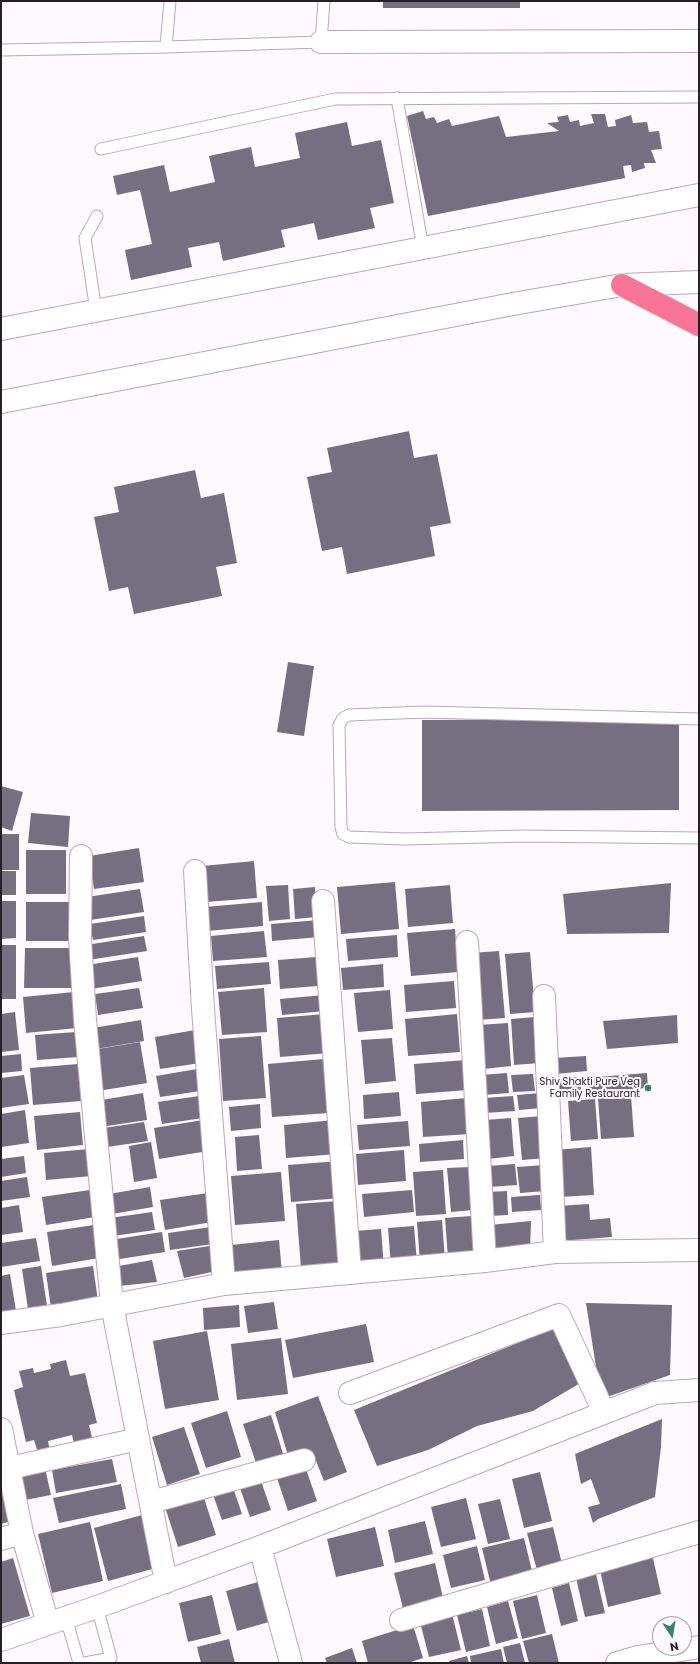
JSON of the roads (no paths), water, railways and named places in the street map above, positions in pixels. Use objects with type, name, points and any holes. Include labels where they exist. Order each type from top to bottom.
[{"type":"highway","points":[[622,285],[699,325]]},
{"type":"street","points":[[321,42],[699,41]]},
{"type":"street","points":[[1,329],[699,196]]},
{"type":"street","points":[[1,402],[513,304],[622,285],[699,282]]},
{"type":"street","points":[[81,856],[80,938],[85,1020],[112,1305],[166,1582]]},
{"type":"street","points":[[195,871],[203,1009],[224,1284]]},
{"type":"street","points":[[323,901],[350,1273]]},
{"type":"street","points":[[467,942],[485,1261]]},
{"type":"street","points":[[544,996],[555,1252]]},
{"type":"street","points":[[1,1323],[61,1315],[224,1284],[485,1261],[555,1252],[699,1250]]},
{"type":"street","points":[[350,1393],[559,1315],[604,1412]]},
{"type":"street","points":[[1,1640],[97,1607],[260,1547],[655,1392],[699,1390]]},
{"type":"street","points":[[1,1429],[5,1470],[22,1533],[57,1621]]},
{"type":"street","points":[[5,1470],[138,1439]]},
{"type":"street","points":[[151,1502],[304,1460]]},
{"type":"street","points":[[401,1620],[699,1532]]},
{"type":"street","points":[[1,1539],[22,1533]]},
{"type":"street","points":[[260,1547],[291,1663]]},
{"type":"street","points":[[617,1663],[638,1657],[699,1647]]},
{"type":"lane","points":[[166,47],[170,1]]},
{"type":"lane","points":[[1,50],[321,42],[324,1]]},
{"type":"lane","points":[[101,149],[335,99],[699,97]]},
{"type":"lane","points":[[397,98],[423,249]]},
{"type":"lane","points":[[96,311],[85,238],[97,216]]},
{"type":"lane","points":[[699,719],[425,712],[349,715],[343,718],[339,725],[341,827],[343,834],[348,837],[405,839],[525,836],[699,838]]},
{"type":"lane","points":[[85,1663],[111,1658],[97,1607]]},
{"type":"lane","points":[[57,1621],[79,1663]]},
{"type":"place","name":"Shiv Shakti Pure Veg Family Restaurant","points":[[648,1088]]}]
